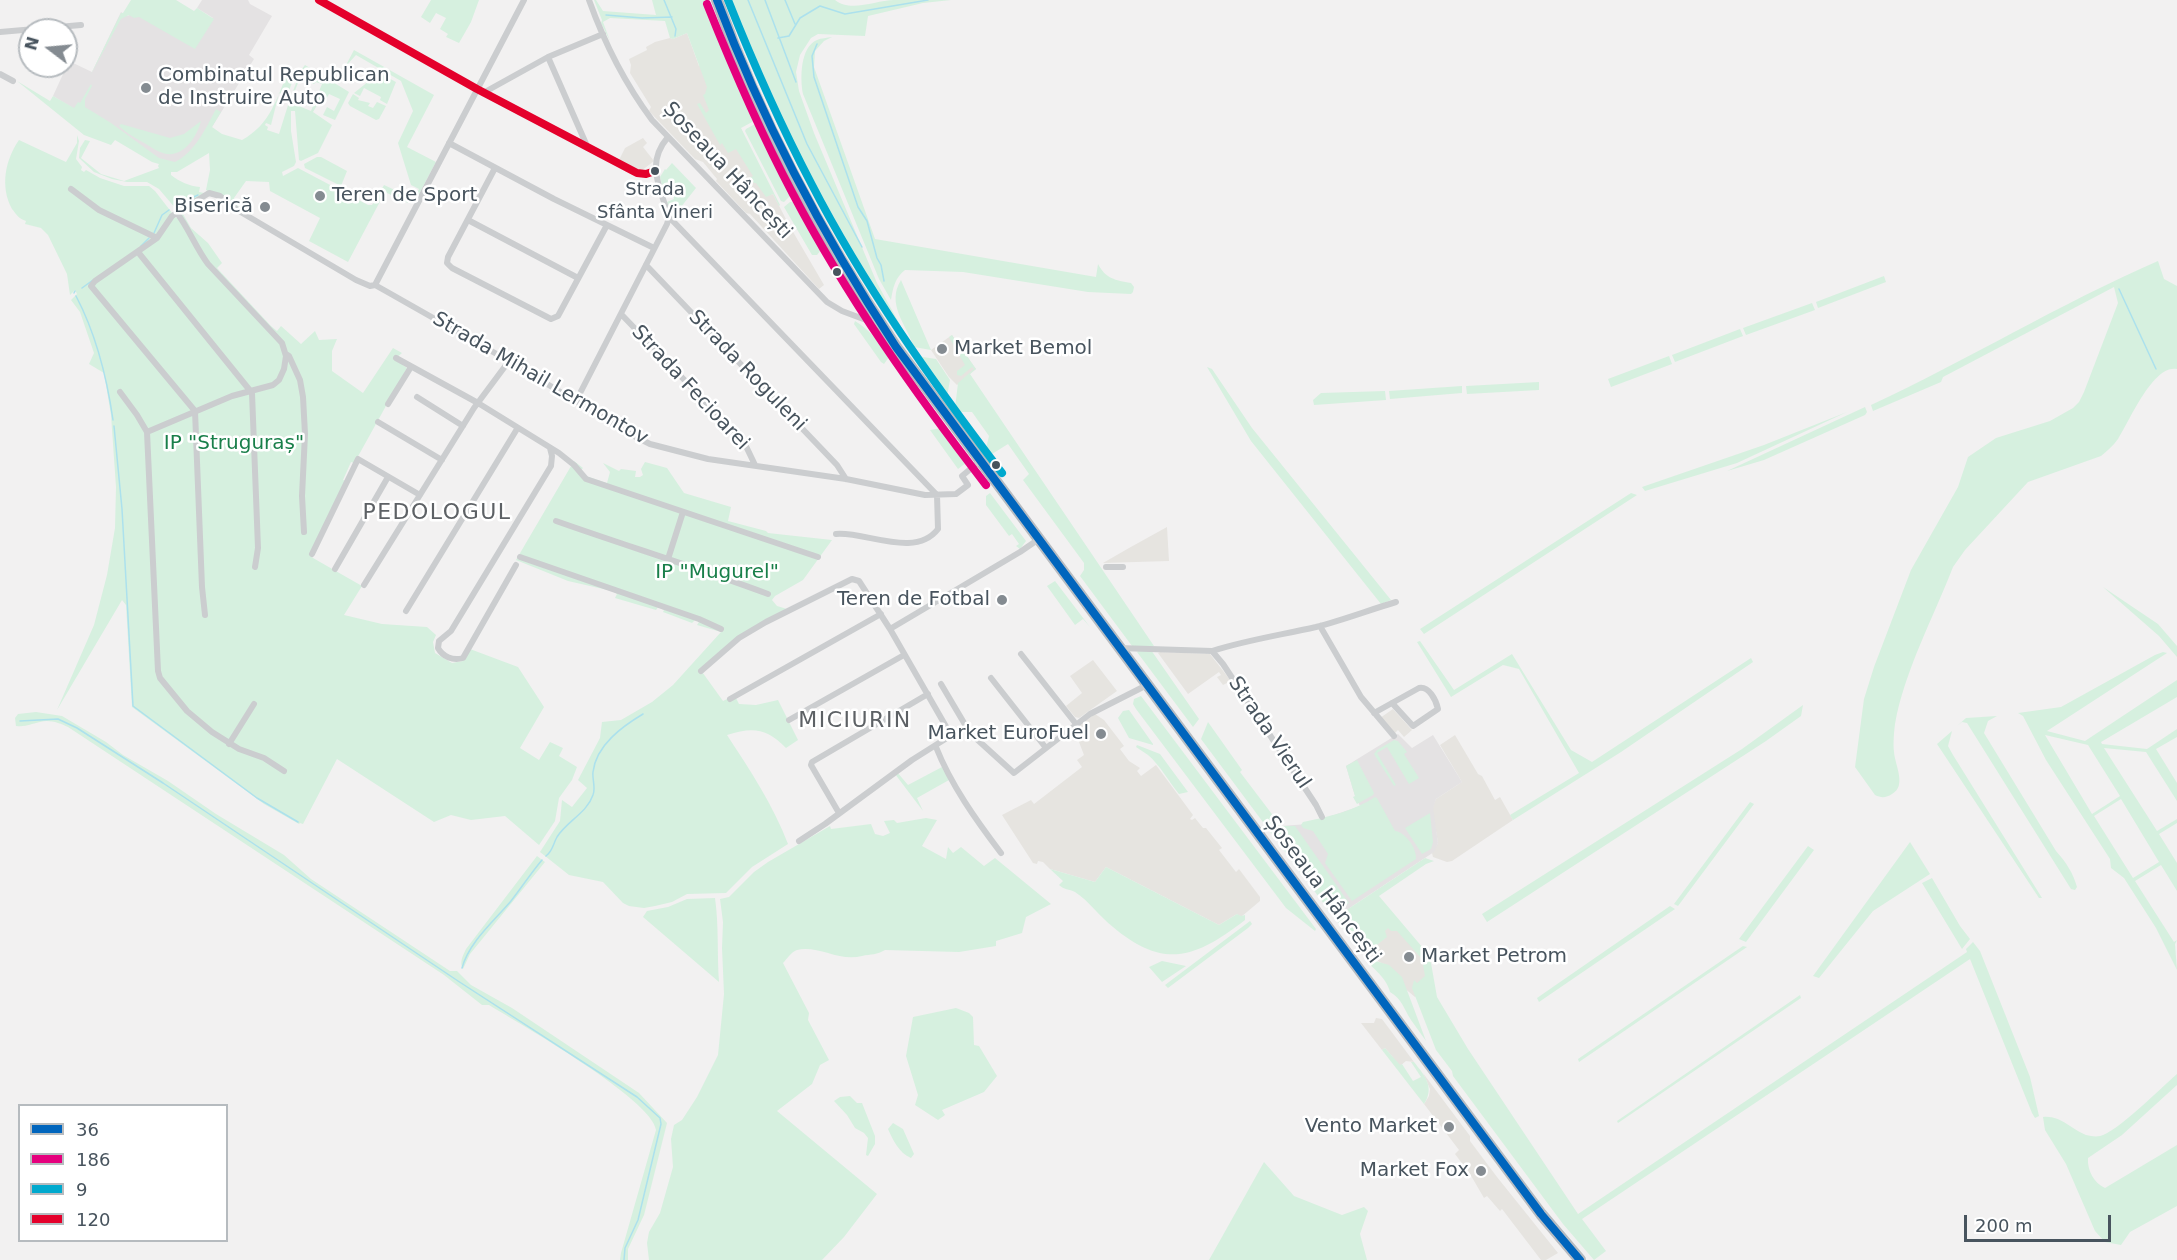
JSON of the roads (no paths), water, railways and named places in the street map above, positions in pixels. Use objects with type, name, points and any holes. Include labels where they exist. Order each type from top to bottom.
[{"type":"highway","name":"Șoseaua Hâncești","points":[[717,0],[757,99],[785,160],[833,247],[882,326],[1541,1214],[1580,1260]]},
{"type":"street","points":[[319,0],[480,91],[637,173],[646,174],[655,171]]},
{"type":"street","points":[[375,285],[449,143],[480,91],[524,0]]},
{"type":"street","name":"Șoseaua Hâncești","points":[[589,0],[603,34],[639,102],[668,137],[827,302],[842,311],[882,326]]},
{"type":"street","points":[[0,32],[81,25]]},
{"type":"street","points":[[480,91],[548,57],[603,34]]},
{"type":"street","points":[[548,57],[587,146]]},
{"type":"street","points":[[0,74],[13,81]]},
{"type":"street","points":[[668,137],[657,153],[655,171],[669,217],[937,495],[938,529],[930,536],[918,541],[895,543],[847,533],[836,534]]},
{"type":"street","points":[[449,143],[654,248]]},
{"type":"street","points":[[495,168],[448,256],[447,263],[452,268],[553,319],[558,316],[607,225]]},
{"type":"street","points":[[71,189],[99,210],[157,238]]},
{"type":"street","name":"Strada Mihail Lermontov","points":[[195,411],[92,286],[95,281],[157,238],[172,216],[206,194],[217,194],[239,211],[356,280],[370,286],[375,285],[650,444],[708,459],[937,495],[956,494],[968,485],[962,476],[980,461]]},
{"type":"street","points":[[147,432],[250,390],[273,385],[279,380],[284,369],[284,347],[279,339],[204,259],[188,227],[177,213]]},
{"type":"street","points":[[576,401],[669,217]]},
{"type":"street","points":[[468,220],[578,278]]},
{"type":"street","points":[[138,252],[250,390],[254,416],[258,548],[255,567]]},
{"type":"street","name":"Strada Roguleni","points":[[646,265],[837,465],[846,479]]},
{"type":"street","name":"Strada Fecioarei","points":[[621,314],[744,442],[755,465]]},
{"type":"street","points":[[285,353],[289,356],[300,380],[303,397],[304,532]]},
{"type":"street","points":[[396,358],[478,403],[568,459],[586,479],[818,557]]},
{"type":"street","points":[[364,585],[463,426],[509,361]]},
{"type":"street","points":[[388,404],[411,367]]},
{"type":"street","points":[[120,392],[147,432],[160,678],[187,711],[229,744],[264,758],[284,771]]},
{"type":"street","points":[[417,397],[463,426]]},
{"type":"street","points":[[195,411],[205,615]]},
{"type":"street","points":[[378,422],[442,460]]},
{"type":"street","points":[[406,611],[518,429]]},
{"type":"street","points":[[516,566],[463,658],[449,658],[440,651],[439,641],[451,631],[551,466],[552,456],[549,448]]},
{"type":"street","points":[[312,554],[358,459],[420,495]]},
{"type":"street","points":[[335,569],[388,477]]},
{"type":"street","points":[[668,559],[683,512]]},
{"type":"street","points":[[556,521],[768,594]]},
{"type":"street","points":[[890,629],[1039,539]]},
{"type":"street","points":[[520,557],[699,619],[721,629]]},
{"type":"street","points":[[1106,567],[1123,567]]},
{"type":"street","points":[[701,671],[739,638],[766,622],[854,579],[859,581],[881,614],[928,694],[950,736],[936,747],[912,760],[799,841]]},
{"type":"street","points":[[1119,648],[1212,651],[1245,641],[1320,626],[1395,602]]},
{"type":"street","points":[[730,699],[881,614]]},
{"type":"street","points":[[1320,626],[1353,683],[1374,713],[1395,736]]},
{"type":"street","name":"Strada Vierul","points":[[1212,651],[1303,784],[1322,817]]},
{"type":"street","points":[[1021,654],[1076,724]]},
{"type":"street","points":[[789,720],[904,655]]},
{"type":"street","points":[[991,678],[1046,748]]},
{"type":"street","points":[[941,684],[970,733],[1016,773],[1076,724],[1099,709],[1148,685]]},
{"type":"street","points":[[1374,713],[1392,703],[1423,687],[1428,689],[1438,709],[1413,726],[1392,703]]},
{"type":"street","points":[[839,813],[811,764],[813,760],[928,694]]},
{"type":"street","points":[[229,744],[254,704]]},
{"type":"street","points":[[936,747],[974,818],[1001,853]]},
{"type":"waterway","points":[[664,0],[676,29],[675,36]]},
{"type":"waterway","points":[[748,0],[807,144],[862,247]]},
{"type":"waterway","points":[[765,0],[796,82]]},
{"type":"waterway","points":[[785,0],[795,24]]},
{"type":"waterway","points":[[778,38],[789,36],[800,18],[820,6],[845,14],[928,0]]},
{"type":"waterway","points":[[606,15],[642,18],[672,17]]},
{"type":"waterway","points":[[817,44],[812,56],[814,77],[858,207],[867,221],[884,281]]},
{"type":"waterway","points":[[176,205],[198,195]]},
{"type":"waterway","points":[[154,233],[162,215],[169,210]]},
{"type":"waterway","points":[[141,246],[149,238]]},
{"type":"waterway","points":[[82,288],[93,280]]},
{"type":"waterway","points":[[2119,289],[2156,369]]},
{"type":"waterway","points":[[76,296],[100,356],[113,420]]},
{"type":"waterway","points":[[114,426],[122,509],[133,706],[257,798],[298,822]]},
{"type":"waterway","points":[[546,856],[561,831],[582,812],[590,801],[594,792],[593,775],[599,753],[612,737],[643,714]]},
{"type":"waterway","points":[[20,721],[58,719],[77,728],[637,1097],[660,1118],[661,1124],[638,1220],[625,1248],[624,1260]]},
{"type":"waterway","points":[[462,968],[470,949],[542,860]]},
{"type":"place","name":"Combinatul Republican de Instruire Auto","points":[[146,88]]},
{"type":"place","name":"Strada Sfânta Vineri","points":[[655,171]]},
{"type":"place","name":"Teren de Sport","points":[[320,196]]},
{"type":"place","name":"Biserică","points":[[265,207]]},
{"type":"place","name":"Market Bemol","points":[[942,349]]},
{"type":"place","name":"Teren de Fotbal","points":[[1002,600]]},
{"type":"place","name":"Market EuroFuel","points":[[1101,734]]},
{"type":"place","name":"Market Petrom","points":[[1409,957]]},
{"type":"place","name":"Vento Market","points":[[1449,1127]]},
{"type":"place","name":"Market Fox","points":[[1481,1171]]},
{"type":"district","name":"PEDOLOGUL","points":[[437,513]]},
{"type":"district","name":"MICIURIN","points":[[855,721]]},
{"type":"park label","name":"IP \"Struguraș\"","points":[[234,444]]},
{"type":"park label","name":"IP \"Mugurel\"","points":[[717,573]]}]
